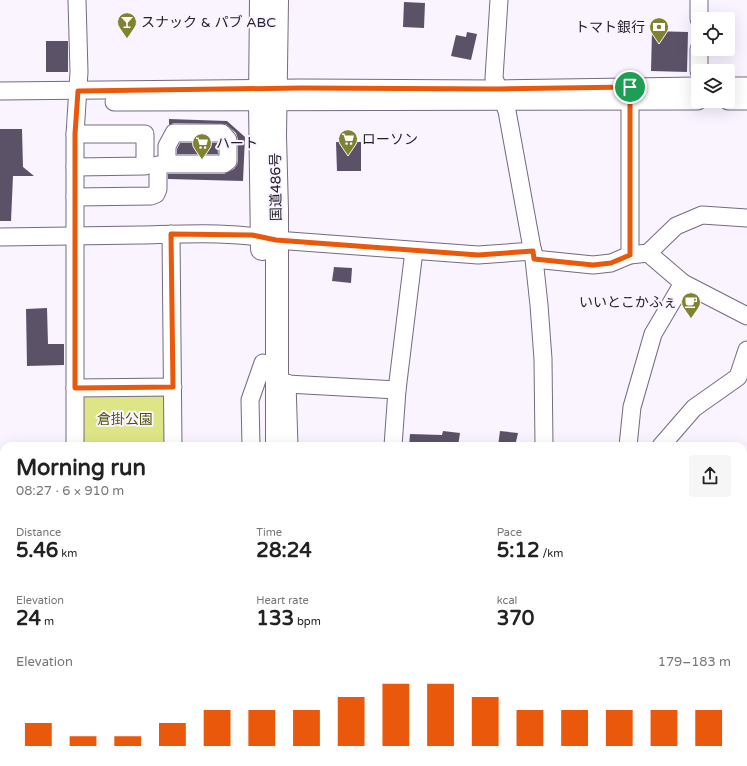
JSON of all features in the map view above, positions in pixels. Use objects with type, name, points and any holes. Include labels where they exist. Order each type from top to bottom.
[{"type":"highway","name":"国道486号","points":[[261,0],[277,211],[269,239],[270,362],[277,442]]},
{"type":"highway","name":"国道486号","points":[[268,96],[277,0]]},
{"type":"highway","name":"国道486号","points":[[264,442],[270,362]]},
{"type":"street","points":[[75,442],[75,134],[78,72],[77,0]]},
{"type":"street","points":[[500,0],[494,78],[507,111],[533,255],[543,359],[544,442]]},
{"type":"street","points":[[699,0],[699,12]]},
{"type":"street","points":[[735,86],[747,86]]},
{"type":"street","points":[[0,91],[77,96],[500,95],[630,94],[691,87]]},
{"type":"street","points":[[630,94],[691,100]]},
{"type":"street","points":[[630,94],[630,255]]},
{"type":"street","points":[[0,103],[77,96]]},
{"type":"street","points":[[735,101],[747,100]]},
{"type":"street","points":[[75,134],[145,134],[146,166],[76,167]]},
{"type":"street","points":[[75,197],[151,196],[156,194],[158,189],[163,164]]},
{"type":"street","points":[[0,237],[171,234],[238,235],[414,251],[478,255],[533,255],[593,265],[611,263],[630,255],[648,253],[676,226],[702,215],[747,218]]},
{"type":"street","points":[[171,234],[173,442]]},
{"type":"street","points":[[393,442],[397,390],[414,251]]},
{"type":"street","points":[[648,253],[683,283],[747,316]]},
{"type":"street","points":[[628,442],[632,407],[654,334],[683,283]]},
{"type":"street","points":[[664,442],[694,408],[738,377],[747,350]]},
{"type":"street","points":[[251,442],[250,400],[270,362],[287,384],[289,442]]},
{"type":"street","points":[[287,384],[397,390]]},
{"type":"street","points":[[75,388],[173,387]]},
{"type":"green space","name":"倉掛公園","points":[[168,392],[168,442],[81,442],[81,395]]},
{"type":"building","points":[[404,2],[425,3],[424,28],[403,27]]},
{"type":"building","points":[[652,31],[688,32],[687,72],[651,71]]},
{"type":"building","points":[[467,32],[477,34],[471,60],[451,56],[456,35],[466,37]]},
{"type":"building","points":[[46,41],[68,41],[68,72],[46,72]]},
{"type":"building","points":[[169,119],[227,121],[245,137],[243,181],[168,179],[168,174],[224,174],[234,169],[238,161],[238,139],[236,133],[226,124],[174,123],[169,125]]},
{"type":"building","points":[[0,129],[22,129],[23,167],[34,176],[13,176],[11,221],[0,221]]},
{"type":"building","points":[[336,142],[361,142],[361,171],[337,171]]},
{"type":"building","points":[[180,143],[217,143],[218,154],[177,154],[177,149]]},
{"type":"building","points":[[334,267],[352,268],[351,283],[332,281]]},
{"type":"building","points":[[47,308],[48,344],[64,344],[64,365],[27,366],[26,309]]},
{"type":"building","points":[[443,431],[460,433],[459,442],[409,442],[410,434],[442,435]]},
{"type":"building","points":[[500,431],[518,433],[516,442],[499,442]]},
{"type":"place","name":"スナック & パブ ABC","points":[[127,39]]},
{"type":"place","name":"トマト銀行","points":[[659,44]]},
{"type":"place","name":"ローソン","points":[[348,156]]},
{"type":"place","name":"ハート","points":[[202,160]]},
{"type":"place","name":"いいとこかふぇ","points":[[691,319]]},
{"type":"route","points":[[630,87],[630,255],[611,263],[593,265],[534,259],[533,251],[478,255],[276,240],[252,235],[171,234],[173,387],[75,388],[75,134],[78,91],[301,88],[498,89],[630,87]]}]
